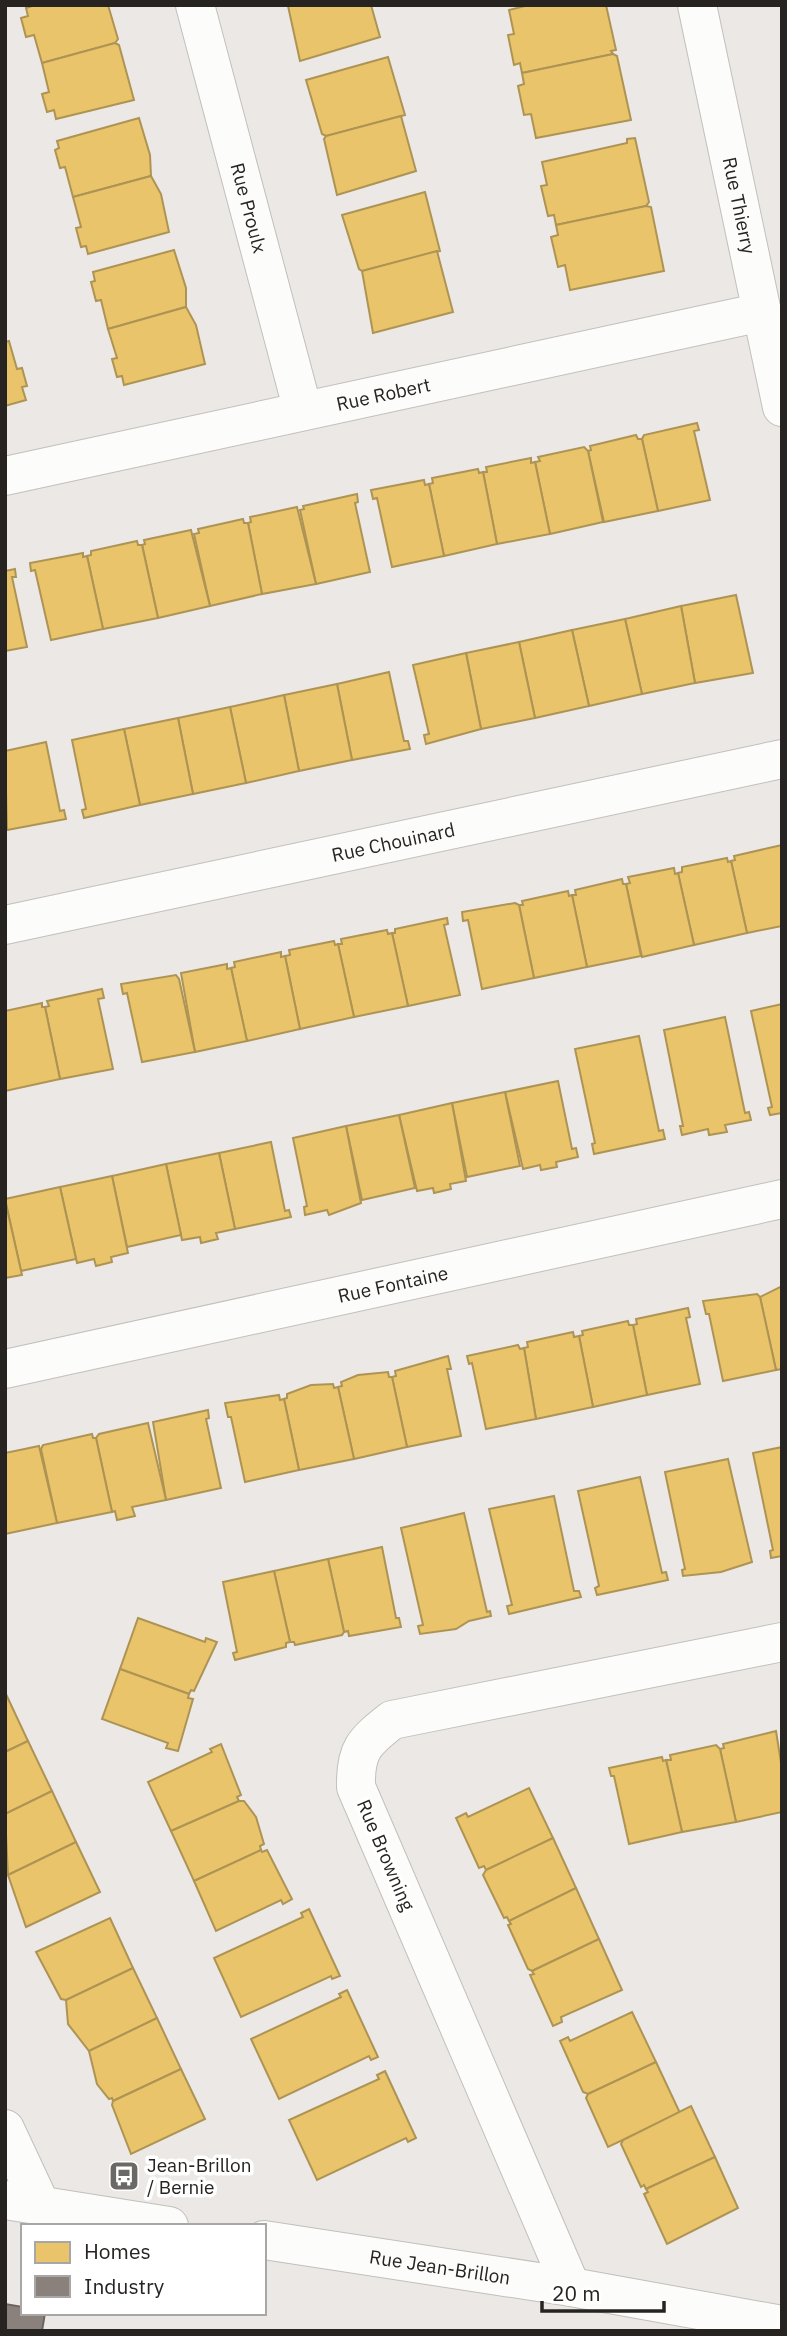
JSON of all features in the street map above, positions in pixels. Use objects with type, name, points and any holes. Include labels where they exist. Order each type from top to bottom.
[{"type":"street","name":"Rue Proulx","points":[[195,5],[303,411]]},
{"type":"street","name":"Rue Thierry","points":[[697,5],[782,407]]},
{"type":"street","name":"Rue Robert","points":[[5,476],[762,312]]},
{"type":"street","name":"Rue Chouinard","points":[[5,925],[782,758]]},
{"type":"street","name":"Rue Fontaine","points":[[5,1368],[782,1199]]},
{"type":"street","name":"Rue Browning","points":[[571,2287],[356,1787],[356,1762],[367,1740],[392,1720],[782,1642]]},
{"type":"street","points":[[5,2129],[23,2203],[156,2224]]},
{"type":"street","name":"Rue Jean-Brillon","points":[[266,2240],[571,2287],[782,2325]]},
{"type":"building: Homes","points":[[35,5],[108,5],[118,39],[115,43],[42,63],[34,35],[26,37],[21,18],[28,16],[26,8]]},
{"type":"building: Homes","points":[[371,5],[380,37],[300,61],[288,6]]},
{"type":"building: Homes","points":[[529,5],[606,5],[616,50],[611,51],[613,54],[522,73],[520,63],[514,65],[508,35],[514,34],[509,10]]},
{"type":"building: Homes","points":[[115,43],[119,45],[134,100],[56,119],[54,110],[47,112],[42,94],[49,92],[42,63]]},
{"type":"building: Homes","points":[[613,54],[617,56],[631,120],[536,138],[531,114],[524,115],[518,86],[524,84],[522,73]]},
{"type":"building: Homes","points":[[388,57],[405,115],[326,136],[322,134],[306,80]]},
{"type":"building: Homes","points":[[401,116],[416,171],[337,195],[324,139],[326,136]]},
{"type":"building: Homes","points":[[139,118],[150,155],[151,176],[73,197],[65,167],[60,168],[55,150],[59,148],[57,141]]},
{"type":"building: Homes","points":[[635,138],[649,202],[646,206],[556,225],[554,215],[548,216],[541,186],[547,185],[542,162],[627,143],[627,139]]},
{"type":"building: Homes","points":[[151,176],[161,194],[169,232],[88,254],[86,246],[81,247],[76,228],[81,227],[73,197]]},
{"type":"building: Homes","points":[[425,192],[440,251],[362,271],[359,269],[342,215]]},
{"type":"building: Homes","points":[[651,207],[664,271],[570,290],[565,265],[558,267],[551,237],[558,235],[556,225]]},
{"type":"building: Homes","points":[[174,250],[186,288],[186,307],[108,329],[101,300],[96,301],[91,282],[95,281],[93,272]]},
{"type":"building: Homes","points":[[437,251],[453,312],[373,333],[362,271]]},
{"type":"building: Homes","points":[[186,307],[196,325],[205,364],[124,385],[122,376],[117,377],[112,359],[117,358],[108,329]]},
{"type":"building: Homes","points":[[9,341],[17,369],[22,368],[27,386],[22,387],[26,400],[5,406],[5,342]]},
{"type":"building: Homes","points":[[697,423],[699,430],[694,431],[710,500],[658,511],[642,439],[644,435]]},
{"type":"building: Homes","points":[[636,435],[638,439],[642,439],[658,511],[604,522],[588,451],[591,450],[590,446]]},
{"type":"building: Homes","points":[[584,447],[588,451],[603,522],[550,534],[535,462],[540,461],[538,457]]},
{"type":"building: Homes","points":[[531,458],[531,463],[535,462],[550,534],[497,544],[483,472],[487,472],[486,467]]},
{"type":"building: Homes","points":[[478,469],[479,473],[483,472],[497,544],[444,556],[429,484],[433,483],[432,478]]},
{"type":"building: Homes","points":[[424,480],[425,485],[429,484],[444,556],[392,567],[377,498],[373,499],[371,490]]},
{"type":"building: Homes","points":[[357,494],[358,502],[355,503],[370,572],[316,584],[300,510],[304,509],[303,506]]},
{"type":"building: Homes","points":[[297,507],[316,584],[262,594],[248,523],[251,522],[250,517]]},
{"type":"building: Homes","points":[[243,519],[244,523],[248,523],[262,594],[210,606],[194,534],[199,533],[198,529]]},
{"type":"building: Homes","points":[[191,530],[210,606],[158,618],[142,545],[145,544],[144,540]]},
{"type":"building: Homes","points":[[137,541],[138,545],[142,545],[158,618],[103,629],[87,556],[91,555],[91,551]]},
{"type":"building: Homes","points":[[83,553],[83,557],[87,556],[103,629],[51,640],[35,570],[31,571],[30,563]]},
{"type":"building: Homes","points":[[15,569],[16,577],[12,577],[27,647],[5,651],[5,571]]},
{"type":"building: Homes","points":[[736,595],[753,673],[695,683],[681,606]]},
{"type":"building: Homes","points":[[681,606],[695,683],[642,694],[625,619]]},
{"type":"building: Homes","points":[[625,619],[642,694],[589,706],[572,630]]},
{"type":"building: Homes","points":[[572,630],[589,706],[535,718],[519,642]]},
{"type":"building: Homes","points":[[519,642],[535,718],[481,729],[466,653]]},
{"type":"building: Homes","points":[[466,653],[481,729],[426,744],[424,735],[429,734],[413,665]]},
{"type":"building: Homes","points":[[389,672],[404,741],[408,741],[410,749],[352,760],[337,684]]},
{"type":"building: Homes","points":[[337,684],[352,760],[299,771],[284,695]]},
{"type":"building: Homes","points":[[284,695],[299,771],[246,783],[230,707]]},
{"type":"building: Homes","points":[[230,707],[246,783],[193,794],[178,718]]},
{"type":"building: Homes","points":[[178,718],[193,794],[140,805],[124,729]]},
{"type":"building: Homes","points":[[124,729],[140,805],[84,818],[82,810],[86,809],[72,740]]},
{"type":"building: Homes","points":[[46,742],[60,811],[64,810],[66,819],[7,830],[5,751]]},
{"type":"building: Homes","points":[[782,845],[782,926],[747,933],[731,861],[735,860],[734,856]]},
{"type":"building: Homes","points":[[727,858],[728,862],[731,861],[747,933],[694,945],[678,873],[682,872],[682,867]]},
{"type":"building: Homes","points":[[674,868],[675,874],[678,873],[694,945],[642,957],[626,884],[630,883],[628,877]]},
{"type":"building: Homes","points":[[622,879],[623,884],[626,884],[641,956],[587,967],[572,895],[576,895],[575,890]]},
{"type":"building: Homes","points":[[568,891],[569,896],[572,895],[587,967],[534,978],[519,905],[523,905],[522,901]]},
{"type":"building: Homes","points":[[515,903],[519,905],[534,978],[482,989],[468,920],[463,921],[462,912]]},
{"type":"building: Homes","points":[[447,918],[448,924],[444,925],[460,995],[408,1006],[392,933],[395,933],[395,929]]},
{"type":"building: Homes","points":[[387,930],[388,934],[392,933],[408,1006],[354,1017],[338,944],[342,944],[341,939]]},
{"type":"building: Homes","points":[[334,941],[335,945],[338,944],[354,1017],[300,1029],[285,956],[290,955],[289,950]]},
{"type":"building: Homes","points":[[281,952],[281,957],[285,956],[300,1029],[247,1041],[231,968],[235,967],[234,962]]},
{"type":"building: Homes","points":[[227,964],[227,969],[231,968],[247,1041],[195,1052],[181,973]]},
{"type":"building: Homes","points":[[176,975],[195,1052],[142,1062],[127,993],[123,994],[121,984]]},
{"type":"building: Homes","points":[[102,989],[104,998],[98,999],[113,1069],[60,1079],[45,1007],[49,1006],[47,1001]]},
{"type":"building: Homes","points":[[42,1003],[60,1079],[5,1091],[5,1011]]},
{"type":"building: Homes","points":[[782,1004],[782,1113],[770,1115],[768,1108],[772,1107],[751,1011]]},
{"type":"building: Homes","points":[[725,1017],[745,1113],[749,1112],[751,1120],[725,1125],[727,1132],[709,1135],[708,1129],[682,1135],[680,1126],[683,1126],[664,1030]]},
{"type":"building: Homes","points":[[639,1036],[659,1131],[663,1130],[665,1139],[594,1154],[592,1144],[595,1143],[575,1049]]},
{"type":"building: Homes","points":[[558,1081],[572,1149],[576,1148],[578,1157],[556,1162],[557,1167],[541,1170],[540,1165],[523,1169],[505,1092]]},
{"type":"building: Homes","points":[[505,1092],[520,1166],[467,1177],[452,1103]]},
{"type":"building: Homes","points":[[452,1103],[466,1181],[450,1184],[451,1189],[434,1193],[433,1188],[417,1191],[399,1115]]},
{"type":"building: Homes","points":[[399,1115],[415,1188],[362,1200],[346,1126]]},
{"type":"building: Homes","points":[[346,1126],[361,1203],[329,1215],[327,1210],[305,1215],[304,1207],[307,1206],[293,1138]]},
{"type":"building: Homes","points":[[271,1142],[285,1211],[289,1210],[291,1217],[235,1229],[219,1153]]},
{"type":"building: Homes","points":[[219,1153],[235,1229],[216,1233],[218,1239],[201,1243],[200,1237],[182,1240],[166,1164]]},
{"type":"building: Homes","points":[[166,1164],[181,1235],[127,1247],[112,1176]]},
{"type":"building: Homes","points":[[112,1176],[128,1253],[111,1257],[112,1262],[96,1266],[94,1259],[77,1263],[60,1187]]},
{"type":"building: Homes","points":[[60,1187],[76,1259],[21,1271],[5,1199]]},
{"type":"building: Homes","points":[[5,1200],[22,1275],[5,1278]]},
{"type":"building: Homes","points":[[782,1286],[782,1369],[776,1370],[760,1297]]},
{"type":"building: Homes","points":[[757,1294],[760,1297],[776,1370],[723,1381],[709,1314],[706,1314],[703,1301]]},
{"type":"building: Homes","points":[[688,1308],[690,1317],[686,1318],[700,1384],[647,1395],[633,1325],[637,1324],[636,1319]]},
{"type":"building: Homes","points":[[628,1321],[629,1325],[633,1325],[647,1395],[593,1407],[579,1336],[583,1335],[582,1331]]},
{"type":"building: Homes","points":[[573,1332],[574,1337],[579,1336],[593,1407],[536,1419],[524,1348],[528,1347],[527,1342]]},
{"type":"building: Homes","points":[[518,1345],[520,1349],[524,1348],[536,1419],[486,1429],[472,1363],[469,1364],[467,1356]]},
{"type":"building: Homes","points":[[448,1356],[451,1369],[447,1369],[461,1436],[407,1447],[392,1377],[396,1376],[395,1371]]},
{"type":"building: Homes","points":[[388,1372],[389,1377],[392,1377],[407,1447],[354,1459],[338,1387],[342,1386],[341,1382],[358,1375]]},
{"type":"building: Homes","points":[[333,1384],[334,1388],[338,1387],[354,1459],[299,1470],[284,1399],[287,1394],[311,1385]]},
{"type":"building: Homes","points":[[279,1395],[280,1400],[284,1399],[299,1470],[245,1482],[231,1417],[228,1417],[225,1403]]},
{"type":"building: Homes","points":[[208,1410],[209,1418],[206,1419],[221,1488],[166,1500],[153,1422]]},
{"type":"building: Homes","points":[[148,1423],[166,1500],[132,1507],[135,1516],[117,1520],[115,1511],[112,1512],[96,1438],[99,1434]]},
{"type":"building: Homes","points":[[92,1434],[93,1438],[96,1438],[112,1512],[57,1523],[41,1449],[43,1445]]},
{"type":"building: Homes","points":[[39,1446],[57,1523],[5,1534],[5,1453]]},
{"type":"building: Homes","points":[[782,1447],[782,1556],[771,1558],[770,1551],[773,1550],[753,1453]]},
{"type":"building: Homes","points":[[728,1459],[752,1562],[721,1572],[683,1576],[682,1570],[685,1569],[665,1472]]},
{"type":"building: Homes","points":[[640,1477],[662,1573],[666,1572],[668,1580],[597,1595],[595,1588],[599,1586],[578,1491]]},
{"type":"building: Homes","points":[[554,1496],[574,1591],[579,1591],[581,1597],[509,1614],[507,1606],[512,1605],[489,1509]]},
{"type":"building: Homes","points":[[464,1513],[487,1612],[490,1611],[491,1616],[469,1621],[456,1629],[420,1634],[418,1626],[423,1625],[401,1528]]},
{"type":"building: Homes","points":[[382,1547],[396,1618],[399,1618],[401,1627],[349,1636],[348,1631],[344,1632],[328,1559]]},
{"type":"building: Homes","points":[[328,1559],[344,1632],[342,1635],[295,1645],[290,1642],[274,1571]]},
{"type":"building: Homes","points":[[274,1571],[290,1642],[286,1643],[286,1647],[235,1660],[233,1653],[237,1652],[223,1582]]},
{"type":"building: Homes","points":[[138,1618],[205,1642],[206,1638],[217,1642],[194,1691],[191,1690],[189,1694],[120,1669]]},
{"type":"building: Homes","points":[[120,1669],[189,1694],[188,1698],[193,1699],[178,1751],[166,1748],[168,1743],[102,1719]]},
{"type":"building: Homes","points":[[5,1692],[28,1741],[5,1752]]},
{"type":"building: Homes","points":[[776,1731],[782,1769],[782,1812],[736,1822],[720,1749],[724,1748],[723,1744]]},
{"type":"building: Homes","points":[[28,1741],[52,1791],[5,1814],[5,1752]]},
{"type":"building: Homes","points":[[221,1744],[241,1795],[237,1797],[239,1801],[171,1831],[148,1782],[212,1752],[210,1749]]},
{"type":"building: Homes","points":[[716,1745],[720,1749],[736,1822],[682,1832],[666,1760],[671,1760],[670,1755]]},
{"type":"building: Homes","points":[[662,1757],[663,1761],[666,1760],[682,1832],[629,1844],[614,1776],[611,1776],[609,1768]]},
{"type":"building: Homes","points":[[529,1788],[553,1838],[486,1870],[484,1866],[479,1868],[456,1818],[466,1813],[468,1817]]},
{"type":"building: Homes","points":[[52,1791],[76,1842],[8,1875],[5,1814]]},
{"type":"building: Homes","points":[[244,1801],[256,1817],[264,1844],[260,1846],[261,1850],[194,1881],[171,1831]]},
{"type":"building: Homes","points":[[553,1838],[576,1888],[509,1921],[507,1917],[504,1918],[483,1875],[486,1870]]},
{"type":"building: Homes","points":[[76,1842],[100,1892],[26,1927],[8,1875]]},
{"type":"building: Homes","points":[[261,1850],[267,1850],[292,1899],[283,1904],[281,1900],[216,1931],[194,1881]]},
{"type":"building: Homes","points":[[576,1888],[599,1939],[532,1971],[528,1969],[508,1925],[511,1924],[509,1921]]},
{"type":"building: Homes","points":[[309,1909],[340,1976],[332,1979],[331,1976],[241,2017],[214,1958],[303,1917],[301,1913]]},
{"type":"building: Homes","points":[[110,1918],[133,1968],[66,2000],[61,1999],[36,1952]]},
{"type":"building: Homes","points":[[599,1939],[622,1990],[561,2017],[562,2022],[553,2026],[530,1975],[534,1974],[532,1971]]},
{"type":"building: Homes","points":[[133,1968],[157,2018],[89,2051],[68,2024],[66,2000]]},
{"type":"building: Homes","points":[[347,1990],[378,2057],[371,2060],[369,2056],[279,2099],[251,2039],[341,1997],[339,1994]]},
{"type":"building: Homes","points":[[632,2012],[656,2062],[588,2094],[583,2092],[560,2041],[568,2037],[570,2041]]},
{"type":"building: Homes","points":[[157,2018],[181,2069],[113,2101],[112,2098],[109,2099],[97,2084],[89,2051]]},
{"type":"building: Homes","points":[[656,2062],[680,2113],[608,2147],[586,2098],[588,2094]]},
{"type":"building: Homes","points":[[181,2069],[205,2119],[131,2154],[112,2105],[113,2101]]},
{"type":"building: Homes","points":[[385,2071],[416,2138],[408,2142],[406,2138],[317,2180],[289,2120],[379,2079],[377,2075]]},
{"type":"building: Homes","points":[[691,2106],[715,2157],[646,2189],[644,2185],[641,2187],[621,2144],[623,2140]]},
{"type":"building: Homes","points":[[715,2157],[738,2208],[667,2244],[644,2194],[648,2192],[646,2189]]},
{"type":"building: Industry","points":[[5,2304],[21,2307],[21,2315],[45,2315],[42,2331],[5,2331]]},
{"type":"place","name":"Jean-Brillon / Bernie","points":[[124,2176]]}]
